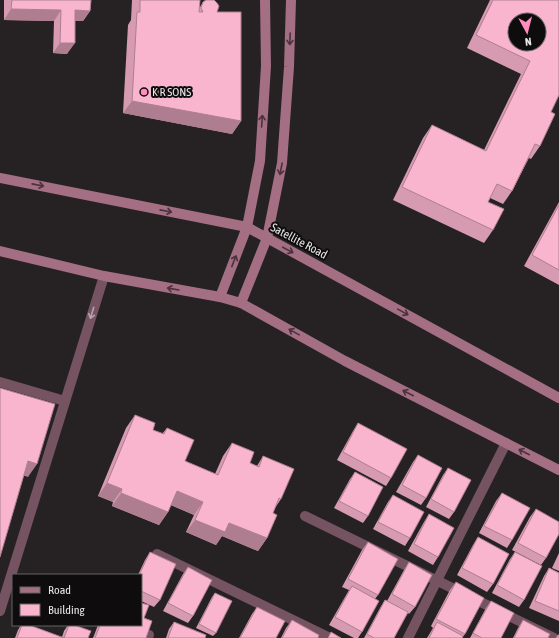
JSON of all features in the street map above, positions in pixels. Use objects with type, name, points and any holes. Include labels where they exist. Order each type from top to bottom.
[{"type":"main road","points":[[220,298],[247,228],[260,161],[266,66],[265,0]]},
{"type":"main road","points":[[241,303],[267,238],[282,163],[289,67],[291,0]]},
{"type":"main road","name":"Satellite Road","points":[[0,178],[247,228],[559,398]]},
{"type":"main road","points":[[0,251],[104,276],[241,303],[345,361],[559,470]]},
{"type":"street","points":[[0,610],[104,276]]},
{"type":"street","points":[[0,382],[65,401]]},
{"type":"street","points":[[408,638],[506,443]]},
{"type":"street","points":[[305,516],[554,638]]},
{"type":"street","points":[[157,554],[330,638]]},
{"type":"building","points":[[12,0],[91,0],[90,11],[75,10],[75,43],[60,43],[61,10],[11,9]]},
{"type":"building","points":[[140,0],[200,0],[199,12],[203,12],[201,8],[203,2],[206,0],[214,0],[219,6],[217,12],[241,12],[241,121],[132,101],[137,12],[140,12]]},
{"type":"building","points":[[493,0],[559,0],[559,95],[551,112],[555,114],[540,146],[535,144],[512,191],[497,184],[488,202],[504,209],[493,230],[402,187],[432,125],[486,151],[530,61],[511,52],[547,52],[547,12],[507,12],[507,50],[476,35]]},
{"type":"building","points":[[559,205],[559,270],[532,255]]},
{"type":"building","points":[[0,388],[55,404],[37,464],[28,461],[0,557]]},
{"type":"building","points":[[135,415],[155,423],[153,430],[164,434],[167,428],[194,440],[185,461],[218,475],[232,443],[254,452],[250,463],[259,467],[263,456],[294,469],[273,513],[277,515],[267,538],[229,523],[225,532],[195,520],[203,502],[177,491],[168,512],[121,493],[122,489],[107,483]]},
{"type":"building","points":[[358,423],[407,449],[391,478],[343,452]]},
{"type":"building","points":[[418,455],[442,468],[426,498],[402,485]]},
{"type":"building","points":[[448,468],[471,480],[454,512],[431,499]]},
{"type":"building","points":[[355,472],[383,487],[368,516],[339,501]]},
{"type":"building","points":[[502,493],[530,508],[512,540],[484,526]]},
{"type":"building","points":[[393,495],[424,512],[410,538],[378,522]]},
{"type":"building","points":[[536,509],[559,522],[559,534],[546,558],[518,543]]},
{"type":"building","points":[[429,514],[454,528],[438,557],[414,544]]},
{"type":"building","points":[[478,537],[509,554],[493,584],[462,568]]},
{"type":"building","points":[[368,542],[398,559],[378,595],[348,579]]},
{"type":"building","points":[[150,552],[176,564],[160,600],[142,591],[142,574],[139,574]]},
{"type":"building","points":[[515,552],[542,566],[524,600],[497,585]]},
{"type":"building","points":[[409,562],[432,575],[415,607],[392,594]]},
{"type":"building","points":[[188,567],[212,580],[193,616],[168,603]]},
{"type":"building","points":[[549,568],[559,573],[559,611],[535,601]]},
{"type":"building","points":[[456,582],[484,598],[465,634],[436,619]]},
{"type":"building","points":[[352,586],[379,601],[362,632],[335,617]]},
{"type":"building","points":[[215,593],[232,601],[216,633],[199,624]]},
{"type":"building","points":[[385,600],[408,612],[394,638],[374,638],[367,634]]},
{"type":"building","points":[[491,601],[514,613],[501,638],[482,638],[473,633]]},
{"type":"building","points":[[142,603],[149,605],[144,618],[152,621],[146,638],[95,638],[100,626],[142,626]]},
{"type":"building","points":[[257,607],[285,621],[276,638],[240,638]]},
{"type":"building","points":[[292,620],[319,635],[318,638],[282,638]]},
{"type":"building","points":[[523,620],[550,634],[548,638],[514,638]]},
{"type":"building","points":[[174,622],[206,635],[205,638],[168,638]]},
{"type":"building","points":[[437,622],[463,636],[462,638],[429,638]]},
{"type":"building","points":[[22,626],[32,626],[64,638],[17,638]]},
{"type":"building","points":[[69,626],[77,626],[91,631],[88,638],[64,638]]},
{"type":"building","points":[[331,632],[341,638],[328,638]]},
{"type":"place","name":"K R SONS","points":[[144,92]]}]
